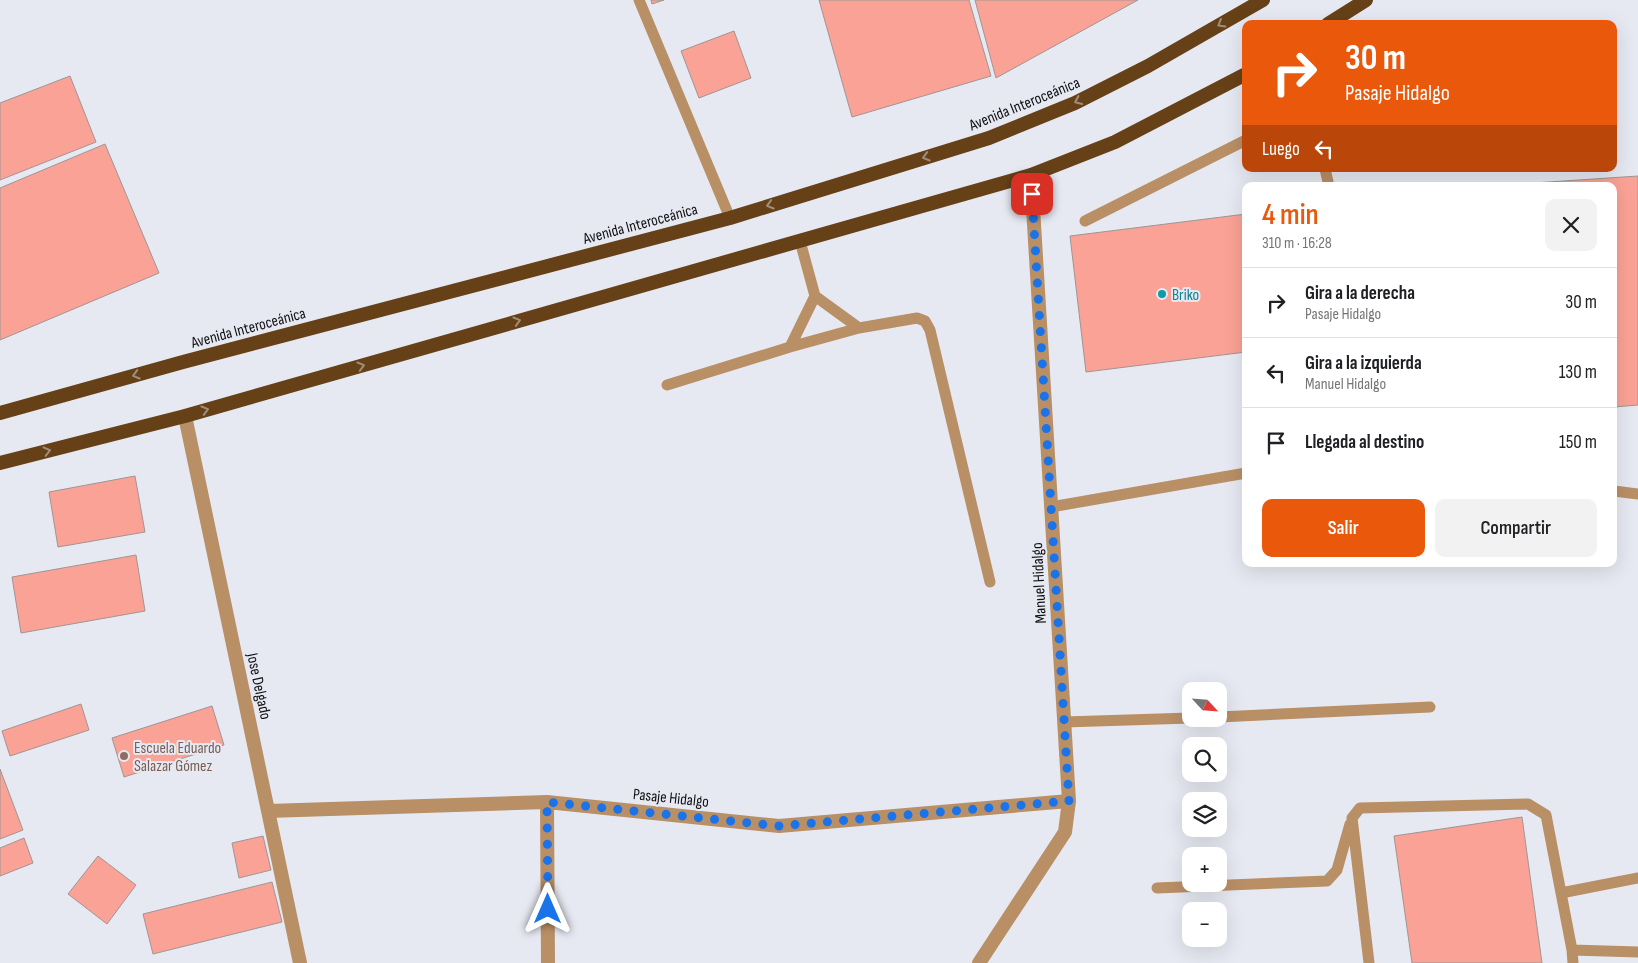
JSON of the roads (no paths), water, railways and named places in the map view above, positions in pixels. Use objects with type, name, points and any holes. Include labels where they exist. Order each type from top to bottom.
[{"type":"highway","name":"Avenida Interoceánica","points":[[0,413],[183,362],[730,218],[997,134],[1075,102],[1148,66],[1263,0]]},
{"type":"highway","points":[[1334,20],[1366,0]]},
{"type":"highway","points":[[0,463],[185,416],[1031,175],[1115,142],[1242,76]]},
{"type":"street","name":"Manuel Hidalgo","points":[[979,963],[1064,832],[1069,801],[1031,175]]},
{"type":"street","name":"Jose Delgado","points":[[185,416],[300,963]]},
{"type":"street","name":"Pasaje Hidalgo","points":[[268,810],[547,802],[779,826],[1069,801]]},
{"type":"street","points":[[547,802],[548,963]]},
{"type":"lane","points":[[639,0],[730,218]]},
{"type":"lane","points":[[1085,221],[1242,142]]},
{"type":"lane","points":[[790,347],[814,296],[800,241]]},
{"type":"lane","points":[[814,296],[859,328]]},
{"type":"lane","points":[[667,385],[859,328],[917,318],[925,321],[930,330],[990,582]]},
{"type":"lane","points":[[1051,507],[1242,474]]},
{"type":"lane","points":[[1617,491],[1638,494]]},
{"type":"lane","points":[[1228,717],[1430,707]]},
{"type":"lane","points":[[1064,722],[1182,718]]},
{"type":"lane","points":[[1157,888],[1326,881],[1337,870],[1352,818],[1360,808],[1528,804],[1546,815],[1573,963]]},
{"type":"lane","points":[[1352,818],[1368,963]]},
{"type":"lane","points":[[1561,893],[1638,878]]},
{"type":"lane","points":[[1572,950],[1638,952]]},
{"type":"place","name":"Briko","points":[[1162,294]]},
{"type":"place","name":"Escuela Eduardo Salazar Gómez","points":[[124,756]]}]
